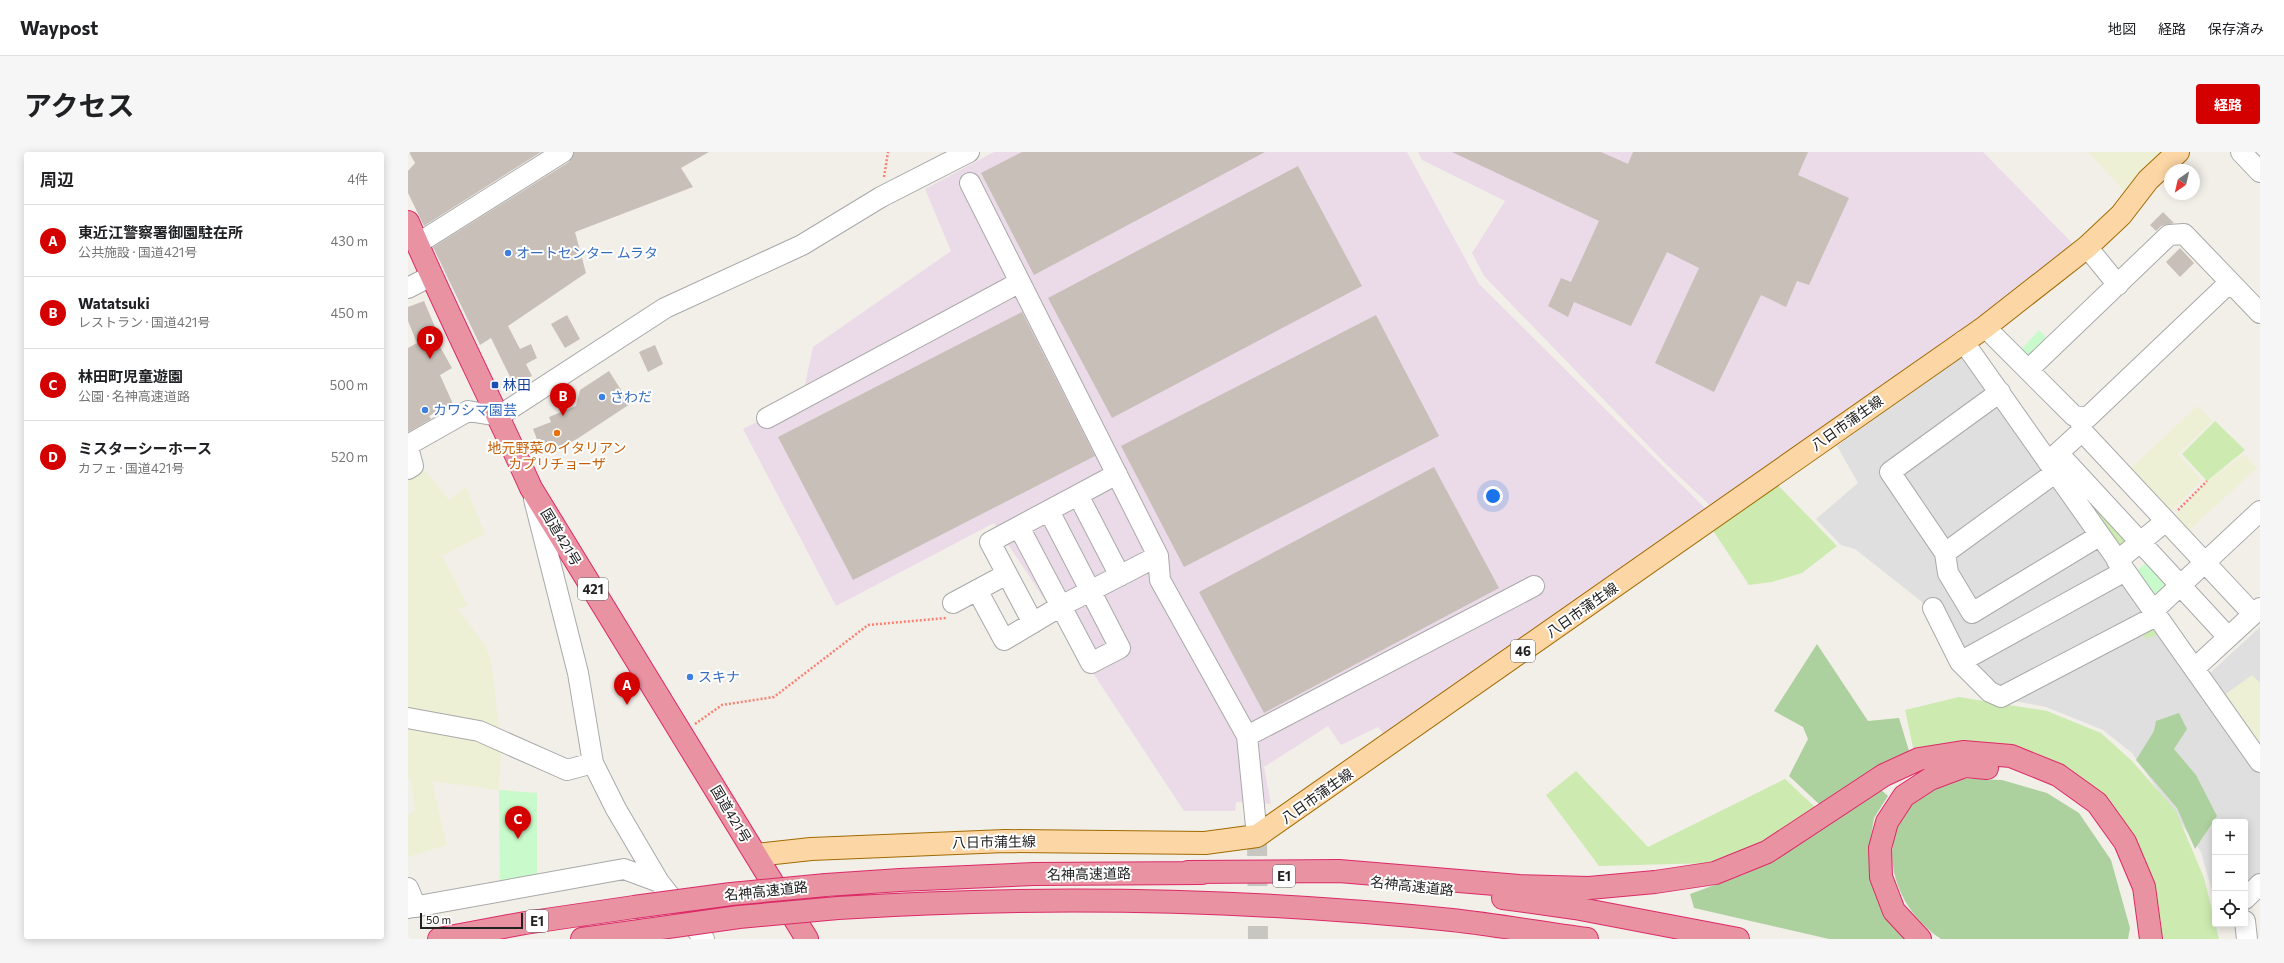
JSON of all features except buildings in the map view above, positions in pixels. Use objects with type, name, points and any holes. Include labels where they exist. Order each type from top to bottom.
[{"type":"highway","name":"国道421号","points":[[408,222],[431,276],[499,416],[531,488],[807,939]]},
{"type":"highway","points":[[1188,872],[1339,871],[1519,886],[1589,888],[1655,882],[1715,873],[1767,852],[1884,775],[1920,759],[1962,752],[2011,756],[2058,775],[2097,804],[2126,842],[2141,880],[2151,939]]},
{"type":"highway","points":[[1920,939],[1894,911],[1881,877],[1880,848],[1887,822],[1904,796],[1930,779],[1965,766],[2010,770],[2053,785],[2089,813],[2115,848],[2132,891],[2139,939]]},
{"type":"highway","name":"名神高速道路","points":[[439,939],[525,923],[731,894],[826,885],[1034,874],[1188,872],[1339,879],[1457,891],[1575,908],[1738,939]]},
{"type":"highway","name":"名神高速道路","points":[[582,939],[739,917],[838,908],[1035,900],[1186,902],[1337,910],[1454,920],[1587,939]]},
{"type":"main road","name":"八日市蒲生線","points":[[756,855],[811,849],[1005,841],[1205,843],[1257,836],[1985,326],[2087,247],[2121,215],[2148,180],[2178,152]]},
{"type":"street","points":[[417,244],[563,152]]},
{"type":"street","points":[[408,469],[413,466],[408,446],[468,412],[499,416],[665,308],[802,245],[881,197],[969,152]]},
{"type":"street","points":[[2241,152],[2260,172]]},
{"type":"street","points":[[970,183],[1158,556],[1160,580],[1247,736],[1257,836]]},
{"type":"street","points":[[2028,370],[2169,235],[2184,234],[2260,313]]},
{"type":"street","points":[[2087,247],[2118,285]]},
{"type":"street","points":[[408,288],[431,276]]},
{"type":"street","points":[[767,418],[1020,282]]},
{"type":"street","points":[[1945,553],[2054,463],[2081,424],[2230,282]]},
{"type":"street","points":[[1985,326],[2074,416],[2123,476],[2205,563],[2256,611],[2195,668]]},
{"type":"street","points":[[1963,341],[2054,463],[2099,536],[2195,668],[2260,762]]},
{"type":"street","points":[[2000,392],[1890,472],[1945,553],[1948,573],[1972,613],[2099,536]]},
{"type":"street","points":[[2054,463],[2100,498],[2228,637]]},
{"type":"street","points":[[1033,623],[990,542],[1116,474]]},
{"type":"street","points":[[2084,513],[2123,476]]},
{"type":"street","points":[[531,488],[578,673],[593,763],[616,809],[660,882],[704,939]]},
{"type":"street","points":[[1078,495],[1120,576]]},
{"type":"street","points":[[1933,608],[1960,662],[1990,692],[2001,697],[2154,613],[2180,586],[2260,510]]},
{"type":"street","points":[[1019,527],[1091,663],[1120,648],[1048,511]]},
{"type":"street","points":[[1960,662],[2121,566],[2140,542],[2166,521]]},
{"type":"street","points":[[977,590],[1004,640],[1062,606],[1158,556]]},
{"type":"street","points":[[950,610],[977,590],[1007,574]]},
{"type":"street","points":[[1247,736],[1534,586]]},
{"type":"street","points":[[408,718],[479,731],[567,770],[593,763]]},
{"type":"street","points":[[408,888],[412,907],[624,869],[660,882]]},
{"type":"street","points":[[2248,896],[2260,884]]},
{"type":"street","points":[[2246,927],[2248,939]]},
{"type":"path","points":[[881,197],[888,152]]},
{"type":"path","points":[[2166,521],[2207,481]]},
{"type":"path","points":[[681,733],[722,705],[774,697],[868,625],[950,610]]},
{"type":"shaded area","points":[[994,152],[1407,152],[1479,284],[1713,516],[1393,746],[1378,727],[1341,745],[1328,726],[1264,767],[1271,804],[1236,802],[1235,811],[1184,811],[994,523],[836,606],[743,429],[802,399],[813,347],[951,251],[925,189]]},
{"type":"shaded area","points":[[1418,152],[1983,152],[2081,252],[1716,511],[1664,462],[1484,276],[1472,253],[1505,201],[1422,160]]},
{"type":"shaded area","points":[[1960,355],[1968,358],[2260,773],[2260,880],[2248,892],[2248,819],[2212,819],[2212,891],[2201,852],[2132,753],[2103,730],[2046,707],[1988,696],[1922,602],[1855,549],[1841,545],[1816,519],[1858,483],[1837,446]]},
{"type":"shaded area","points":[[2260,627],[2260,748],[2210,673]]},
{"type":"green space","points":[[2088,152],[2162,152],[2125,192]]},
{"type":"green space","points":[[2039,330],[2054,345],[2032,371],[2017,354]]},
{"type":"green space","points":[[2197,406],[2213,421],[2178,454],[2202,480],[2167,516],[2127,472]]},
{"type":"green space","points":[[2215,421],[2245,450],[2207,481],[2182,454]]},
{"type":"green space","points":[[2244,454],[2257,468],[2184,535],[2171,520],[2207,481]]},
{"type":"green space","points":[[422,467],[449,500],[466,487],[485,534],[442,556],[468,605],[458,609],[485,645],[491,660],[499,727],[491,731],[408,714],[408,475]]},
{"type":"green space","points":[[2066,474],[2143,552],[2130,565]]},
{"type":"green space","points":[[1773,480],[1837,546],[1802,573],[1772,582],[1749,585],[1710,526]]},
{"type":"green space","points":[[2150,560],[2181,594],[2165,609],[2136,571]]},
{"type":"green space","points":[[2154,621],[2162,633],[2146,639],[2138,628]]},
{"type":"green space","points":[[1817,644],[1868,721],[1899,718],[1910,754],[1820,805],[1789,776],[1808,739],[1803,727],[1774,711]]},
{"type":"green space","points":[[2252,675],[2260,683],[2260,745],[2226,694]]},
{"type":"green space","points":[[1959,697],[2047,711],[2101,733],[2132,761],[2176,811],[2204,878],[2212,911],[2212,927],[2216,927],[2219,939],[2157,939],[2150,897],[2072,775],[2023,748],[1975,743],[1914,752],[1905,710]]},
{"type":"green space","points":[[2179,713],[2187,729],[2174,749],[2196,775],[2217,816],[2215,819],[2212,819],[2212,824],[2195,849],[2177,808],[2136,760],[2154,731],[2156,721]]},
{"type":"green space","points":[[408,720],[501,746],[499,790],[432,781],[447,845],[408,857],[408,815],[415,810],[410,778],[408,778]]},
{"type":"green space","points":[[1576,771],[1648,847],[1785,779],[1815,807],[1759,844],[1713,863],[1599,866],[1546,795]]},
{"type":"green space","points":[[1954,778],[2002,780],[2047,793],[2079,813],[2111,860],[2130,928],[2128,939],[1941,939],[1928,929],[1916,917],[1906,903],[1899,888],[1894,872],[1892,856],[1893,840],[1898,823],[1908,809],[1922,797]]},
{"type":"green space","points":[[1879,788],[1888,796],[1874,818],[1869,848],[1873,879],[1907,939],[1829,939],[1694,908],[1690,894],[1745,874],[1796,844]]},
{"type":"green space","points":[[499,790],[537,793],[537,885],[500,891]]},
{"type":"tunnel","points":[[1257,836],[1258,939]]},
{"type":"place","name":"オートセンター ムラタ","points":[[508,253]]},
{"type":"place","name":"ミスターシーホース","points":[[430,359]]},
{"type":"place","name":"林田","points":[[495,385]]},
{"type":"place","name":"さわだ","points":[[602,397]]},
{"type":"place","name":"カワシマ園芸","points":[[425,410]]},
{"type":"place","name":"Watatsuki","points":[[563,416]]},
{"type":"place","name":"地元野菜のイタリアン カプリチョーザ","points":[[557,433]]},
{"type":"place","name":"スキナ","points":[[690,677]]},
{"type":"place","name":"東近江警察署御園駐在所","points":[[627,705]]},
{"type":"place","name":"林田町児童遊園","points":[[518,839]]}]
